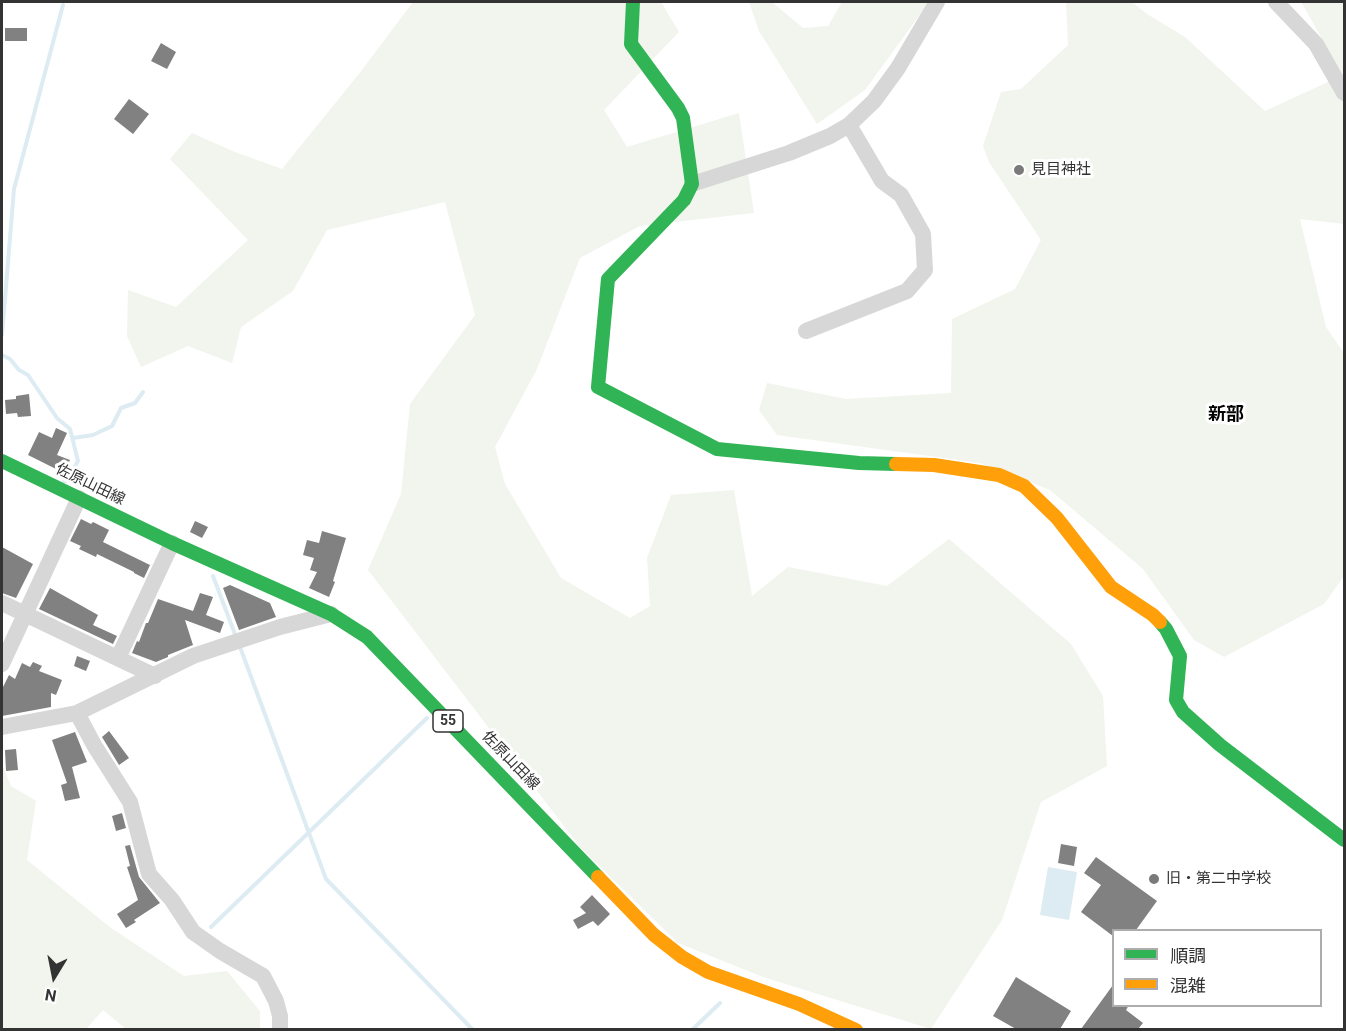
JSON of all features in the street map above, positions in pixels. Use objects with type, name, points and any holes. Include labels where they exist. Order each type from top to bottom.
[{"type":"street","points":[[633,2],[631,44],[683,118],[692,184],[684,200],[608,279],[598,387],[717,449],[859,463],[934,465],[999,475],[1024,486],[1057,518],[1111,587],[1153,615],[1166,629],[1180,656],[1176,700],[1183,712],[1220,745],[1344,840]]},
{"type":"street","points":[[692,184],[789,153],[830,136],[849,125],[874,101],[898,68],[937,2]]},
{"type":"street","points":[[1276,2],[1316,44],[1344,93]]},
{"type":"street","points":[[806,331],[907,291],[925,270],[923,234],[901,195],[882,182],[849,125]]},
{"type":"street","name":"佐原山田線","points":[[2,462],[172,543],[331,614],[367,636],[654,935],[682,957],[708,972],[799,1004],[856,1029]]},
{"type":"street","points":[[2,664],[79,498]]},
{"type":"street","points":[[118,658],[172,543]]},
{"type":"street","points":[[2,603],[155,676]]},
{"type":"street","points":[[2,727],[77,714],[194,656],[280,627],[331,614]]},
{"type":"street","points":[[77,714],[93,745],[130,802],[149,874],[172,900],[194,932],[220,951],[262,976],[276,1001],[280,1016],[280,1029]]},
{"type":"shaded area","points":[[413,2],[661,2],[679,32],[604,110],[627,147],[739,113],[754,213],[640,226],[580,258],[537,369],[495,447],[505,484],[561,578],[630,618],[650,606],[647,558],[671,495],[734,490],[752,596],[788,567],[887,586],[949,539],[1071,644],[1103,696],[1107,766],[1041,802],[1002,920],[931,1029],[763,977],[678,943],[580,847],[368,570],[401,494],[410,404],[475,315],[445,202],[327,230],[293,291],[241,327],[232,363],[188,346],[141,367],[127,336],[128,290],[176,307],[248,240],[170,159],[192,133],[282,169],[362,70]]},
{"type":"shaded area","points":[[749,2],[772,2],[803,28],[828,26],[842,2],[929,2],[865,90],[817,124],[759,31]]},
{"type":"shaded area","points":[[1066,2],[1132,2],[1185,37],[1265,111],[1343,75],[1301,2],[1344,2],[1344,224],[1300,219],[1326,327],[1344,353],[1344,576],[1324,604],[1224,657],[1194,640],[1143,569],[1050,490],[980,463],[777,435],[759,410],[767,383],[846,399],[951,393],[952,319],[1015,289],[1041,240],[989,162],[983,146],[1001,92],[1021,89],[1068,45]]},
{"type":"shaded area","points":[[2,764],[11,786],[36,801],[27,860],[111,928],[184,976],[227,971],[260,1011],[260,1029],[126,1029],[103,1010],[86,1029],[2,1029]]},
{"type":"shaded area","points":[[1048,867],[1077,872],[1069,920],[1040,915]]},
{"type":"building","points":[[5,28],[27,28],[27,41],[5,41]]},
{"type":"building","points":[[161,43],[176,52],[167,69],[151,61]]},
{"type":"building","points":[[129,99],[149,114],[133,134],[114,119]]},
{"type":"building","points":[[29,394],[31,416],[18,417],[17,413],[6,414],[5,400]]},
{"type":"building","points":[[56,428],[67,433],[57,455],[70,460],[64,473],[28,455],[39,432],[52,438]]},
{"type":"building","points":[[81,519],[109,530],[103,542],[150,565],[144,578],[97,554],[96,557],[79,549],[81,546],[70,541]]},
{"type":"building","points":[[195,521],[208,527],[202,538],[190,532]]},
{"type":"building","points":[[322,531],[346,538],[329,597],[309,588],[317,572],[310,570],[314,558],[303,555],[307,540],[319,543]]},
{"type":"building","points":[[2,547],[33,564],[16,598],[2,593]]},
{"type":"building","points":[[230,585],[270,603],[276,617],[239,630],[223,588]]},
{"type":"building","points":[[50,588],[98,615],[93,625],[117,636],[113,644],[39,609]]},
{"type":"building","points":[[200,593],[213,597],[206,615],[224,622],[220,633],[185,620],[193,645],[156,662],[132,653],[158,599],[193,611]]},
{"type":"building","points":[[77,656],[90,661],[86,671],[74,666]]},
{"type":"building","points":[[33,662],[42,666],[39,671],[62,680],[56,695],[51,693],[51,707],[2,716],[2,689],[9,675],[15,679],[22,663],[30,667]]},
{"type":"building","points":[[109,731],[129,758],[119,765],[102,737]]},
{"type":"building","points":[[75,732],[87,762],[72,767],[80,798],[65,801],[61,785],[67,783],[52,740]]},
{"type":"building","points":[[16,749],[18,770],[6,771],[5,750]]},
{"type":"building","points":[[122,813],[126,828],[116,831],[112,816]]},
{"type":"building","points":[[1061,844],[1077,847],[1074,866],[1058,863]]},
{"type":"building","points":[[130,845],[139,877],[160,903],[126,928],[117,914],[138,900],[127,867],[130,866],[125,846]]},
{"type":"building","points":[[1096,857],[1157,901],[1137,929],[1112,929],[1112,935],[1081,912],[1101,885],[1084,873]]},
{"type":"building","points":[[592,895],[610,914],[598,926],[593,921],[578,929],[573,920],[586,913],[580,907]]},
{"type":"building","points":[[1016,977],[1071,1011],[1060,1029],[1016,1029],[993,1016]]},
{"type":"building","points":[[1112,986],[1112,1007],[1128,1007],[1126,1010],[1143,1023],[1138,1029],[1081,1029]]},
{"type":"waterway","points":[[2,335],[14,189],[63,5]]},
{"type":"waterway","points":[[2,355],[28,375],[57,418],[70,429],[78,461],[64,481]]},
{"type":"waterway","points":[[73,438],[93,435],[112,426],[121,408],[135,403],[143,392]]},
{"type":"waterway","points":[[213,576],[236,637]]},
{"type":"waterway","points":[[240,647],[326,879],[473,1030]]},
{"type":"waterway","points":[[211,927],[427,718]]},
{"type":"waterway","points":[[692,1030],[720,1003]]},
{"type":"traffic: fast","points":[[633,2],[631,44],[683,118],[692,184],[684,200],[608,279],[598,387],[717,449],[859,463],[896,464]]},
{"type":"traffic: fast","points":[[2,461],[172,543],[331,614],[367,637],[598,877]]},
{"type":"traffic: fast","points":[[1160,622],[1180,656],[1176,700],[1183,712],[1220,745],[1344,840]]},
{"type":"traffic: slow","points":[[896,464],[934,465],[999,475],[1024,486],[1057,518],[1111,587],[1160,622]]},
{"type":"traffic: slow","points":[[598,877],[654,935],[682,957],[708,972],[799,1004],[856,1030]]},
{"type":"place","name":"見目神社","points":[[1019,170]]},
{"type":"place","name":"旧・第二中学校","points":[[1154,879]]},
{"type":"district","name":"新部","points":[[1226,415]]}]
